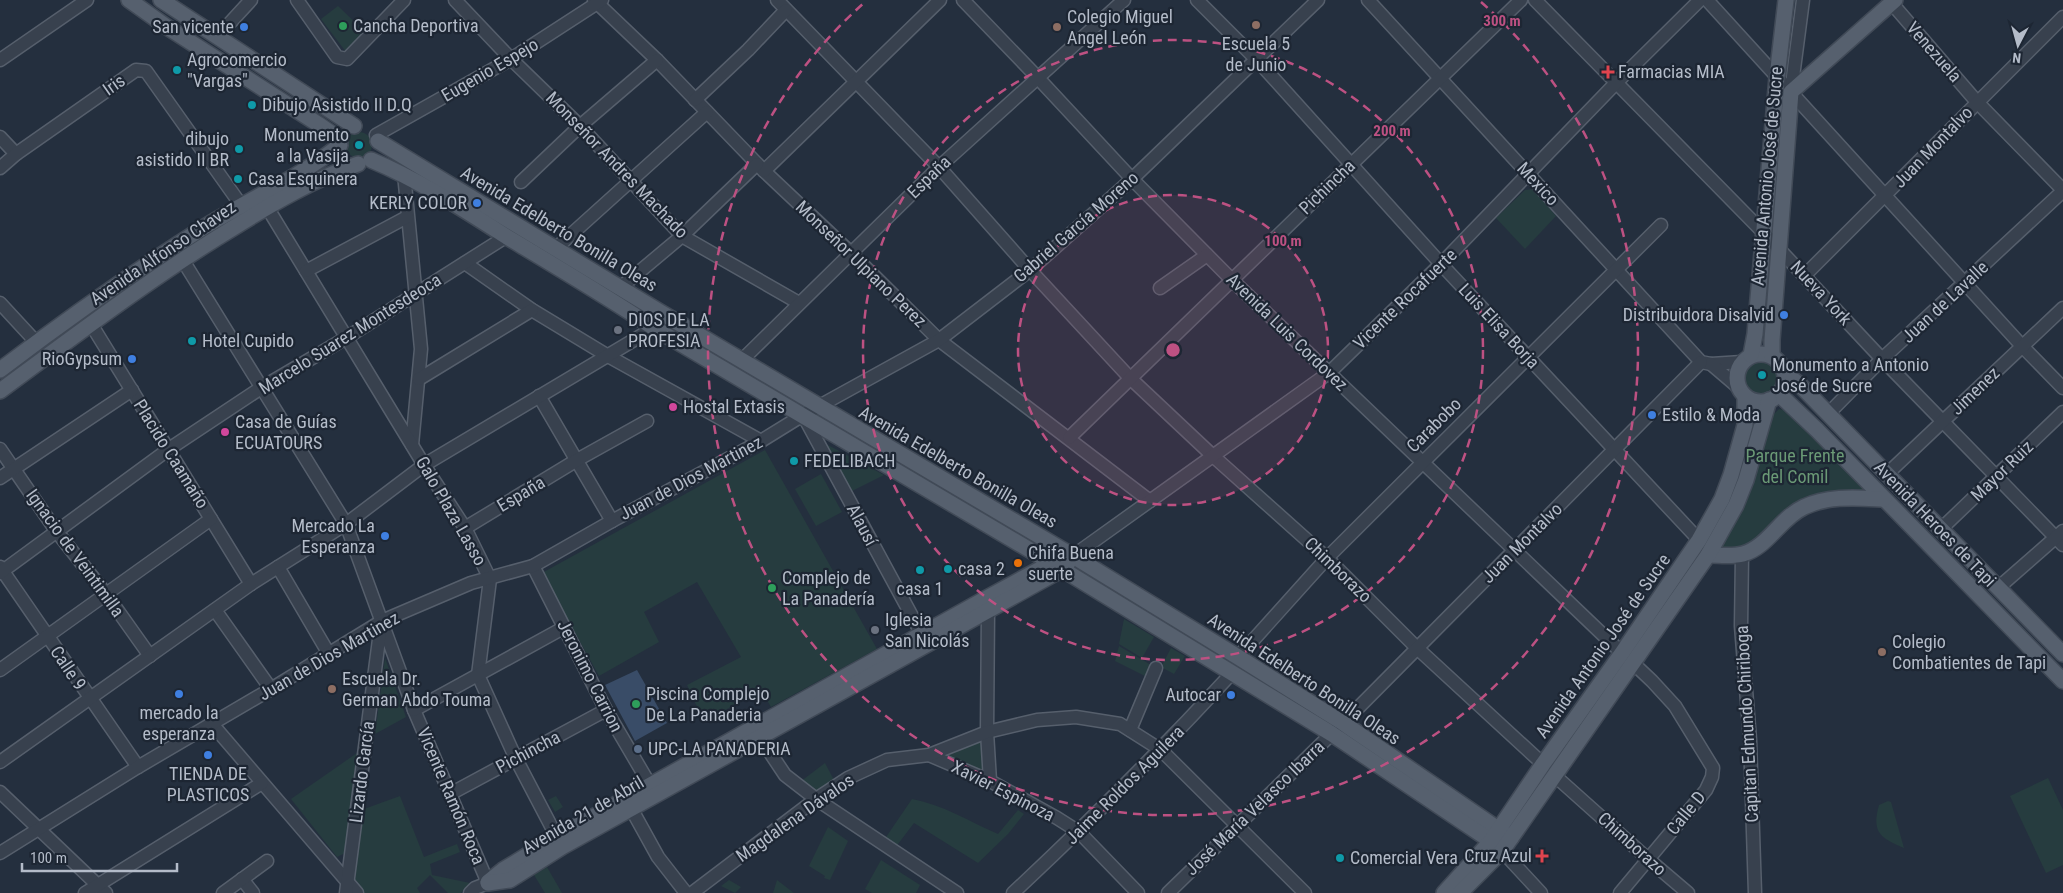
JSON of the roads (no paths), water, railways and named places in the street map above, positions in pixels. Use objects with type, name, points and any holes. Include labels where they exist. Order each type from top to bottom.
[{"type":"main road","points":[[129,0],[167,28],[338,138],[343,156],[347,160],[364,162],[377,151],[377,138],[369,128],[354,126],[161,0]]},
{"type":"main road","name":"Avenida Antonio José de Sucre","points":[[1746,358],[1756,334],[1777,77],[1786,0]]},
{"type":"main road","points":[[1791,92],[1892,1]]},
{"type":"main road","name":"Avenida Antonio José de Sucre","points":[[1772,356],[1791,92]]},
{"type":"main road","points":[[318,124],[327,134],[329,142],[322,158]]},
{"type":"main road","points":[[340,143],[345,132],[354,126]]},
{"type":"main road","name":"Avenida Edelberto Bonilla Oleas","points":[[377,138],[555,249],[818,407],[1073,556],[1238,657],[1337,728],[1501,840]]},
{"type":"main road","name":"Avenida Alfonso Chavez","points":[[0,370],[132,274],[241,205],[322,158],[340,143]]},
{"type":"main road","name":"Avenida Edelberto Bonilla Oleas","points":[[364,162],[400,172],[609,298],[654,328],[1058,566],[1232,673],[1337,728]]},
{"type":"main road","name":"Avenida Alfonso Chavez","points":[[0,390],[182,259],[267,207],[334,173],[364,162]]},
{"type":"main road","points":[[334,173],[361,170],[400,172]]},
{"type":"main road","points":[[1764,353],[1772,356],[1782,365],[1785,373],[1784,386],[1774,397],[1757,402],[1742,392],[1736,374],[1746,358],[1764,353]]},
{"type":"main road","name":"Avenida Heroes de Tapi","points":[[1785,373],[1800,385],[2063,654]]},
{"type":"main road","name":"Avenida Antonio José de Sucre","points":[[1444,893],[1501,840],[1543,764],[1700,540],[1722,499],[1732,475],[1745,425],[1742,392]]},
{"type":"main road","name":"Avenida Antonio José de Sucre","points":[[1460,893],[1554,774],[1634,664],[1708,555],[1736,505],[1746,480],[1764,415],[1774,397]]},
{"type":"main road","name":"Avenida Heroes de Tapi","points":[[1774,397],[1797,410],[2063,681]]},
{"type":"main road","points":[[1764,415],[1779,406],[1792,407],[1797,410]]},
{"type":"main road","points":[[1708,555],[1742,554],[1757,548],[1786,520],[1804,506],[1828,500],[1884,499]]},
{"type":"main road","points":[[1058,566],[1073,556]]},
{"type":"main road","name":"Avenida 21 de Abril","points":[[486,888],[503,870],[559,842],[1058,566]]},
{"type":"main road","name":"Avenida 21 de Abril","points":[[628,804],[650,785],[756,732]]},
{"type":"street","points":[[0,60],[87,0]]},
{"type":"street","points":[[217,36],[251,0]]},
{"type":"street","points":[[297,0],[338,57],[347,59],[404,0]]},
{"type":"street","name":"Monseñor Andres Machado","points":[[455,0],[511,59],[580,126],[682,236],[799,303]]},
{"type":"street","points":[[620,288],[682,236],[857,81],[940,0]]},
{"type":"street","name":"Avenida Luis Cordovez","points":[[963,0],[1132,179],[1231,279],[1622,653]]},
{"type":"street","name":"España","points":[[741,361],[939,167],[1124,0]]},
{"type":"street","name":"Luis Elisa Borja","points":[[1197,0],[1257,60],[1352,163],[1441,264],[1700,540]]},
{"type":"street","name":"Gabriel García Moreno","points":[[803,415],[939,340],[1030,270],[1132,179],[1318,0]]},
{"type":"street","name":"Mexico","points":[[1368,0],[1706,363],[1742,392]]},
{"type":"street","name":"Pichincha","points":[[1068,438],[1521,0]]},
{"type":"street","name":"Nueva York","points":[[1535,0],[1764,233],[1882,359],[1996,476],[2061,538]]},
{"type":"street","name":"Vicente Rocafuerte","points":[[1073,556],[1330,372],[1441,264],[1700,0]]},
{"type":"street","points":[[1707,0],[1965,284],[2063,388]]},
{"type":"street","name":"Avenida Antonio José de Sucre","points":[[1791,92],[1803,0]]},
{"type":"street","name":"Eugenio Espejo","points":[[377,138],[511,59],[598,1]]},
{"type":"street","name":"Monseñor Ulpiano Perez","points":[[598,1],[760,167],[939,340],[1150,501]]},
{"type":"street","name":"Venezuela","points":[[1892,1],[1977,102],[2063,190]]},
{"type":"street","points":[[695,100],[748,50],[780,3]]},
{"type":"street","name":"Chimborazo","points":[[780,3],[939,167],[1030,270],[1130,378],[1213,456],[1327,558],[1417,648],[1543,764]]},
{"type":"street","name":"Juan Montalvo","points":[[1804,276],[2063,17]]},
{"type":"street","points":[[521,182],[580,126],[657,60]]},
{"type":"street","name":"Iris","points":[[0,168],[16,154],[136,70],[141,69],[146,71],[241,205]]},
{"type":"street","points":[[555,249],[707,112]]},
{"type":"street","points":[[0,137],[16,154]]},
{"type":"street","points":[[400,172],[407,217],[421,349],[412,444]]},
{"type":"street","name":"Juan de Lavalle","points":[[1828,414],[1882,359],[1965,284],[2063,190]]},
{"type":"street","name":"Galo Plaza Lasso","points":[[267,207],[424,465],[465,528],[490,579],[478,674]]},
{"type":"street","points":[[306,272],[407,217]]},
{"type":"street","name":"Carabobo","points":[[1238,657],[1327,558],[1661,225]]},
{"type":"street","name":"Marcelo Suarez Montesdeoca","points":[[1,570],[57,532],[168,450],[261,388],[346,338],[507,236]]},
{"type":"street","points":[[1160,288],[1207,254]]},
{"type":"street","name":"Vicente Ramón Roca","points":[[182,259],[346,524],[414,710],[450,794],[486,888]]},
{"type":"street","points":[[465,263],[532,310],[608,356],[761,441]]},
{"type":"street","points":[[0,303],[36,342]]},
{"type":"street","name":"Jimenez","points":[[1887,474],[2063,308]]},
{"type":"street","points":[[419,379],[532,310]]},
{"type":"street","name":"Placido Caamaño","points":[[92,324],[251,584]]},
{"type":"street","points":[[0,762],[251,584],[346,524],[424,465],[654,328]]},
{"type":"street","points":[[1706,363],[1746,358]]},
{"type":"street","name":"Juan Montalvo","points":[[1337,728],[1614,450],[1706,363]]},
{"type":"street","points":[[0,478],[132,390]]},
{"type":"street","points":[[539,396],[612,521]]},
{"type":"street","name":"Mayor Ruiz","points":[[1941,529],[2063,412]]},
{"type":"street","name":"Juan de Dios Martinez","points":[[0,853],[138,766],[271,689],[382,621],[471,582],[490,579],[533,566],[761,441],[803,415]]},
{"type":"street","name":"Alausí","points":[[803,415],[924,639]]},
{"type":"street","name":"España","points":[[465,528],[577,460],[647,422]]},
{"type":"street","name":"Ignacio de Veintimilla","points":[[0,449],[57,532],[106,594],[150,656]]},
{"type":"street","points":[[0,670],[211,519]]},
{"type":"street","points":[[1998,588],[2061,538]]},
{"type":"street","name":"Capitan Edmundo Chiriboga","points":[[1742,554],[1741,626],[1750,740],[1755,893]]},
{"type":"street","name":"Jeronimo Carrion","points":[[533,566],[606,710],[650,785]]},
{"type":"street","points":[[278,567],[329,654]]},
{"type":"street","name":"Calle 9","points":[[1,570],[138,766]]},
{"type":"street","points":[[986,605],[987,732],[990,781]]},
{"type":"street","points":[[215,610],[271,689]]},
{"type":"street","name":"Lizardo García","points":[[347,887],[382,621]]},
{"type":"street","points":[[414,710],[565,627]]},
{"type":"street","name":"Calle D","points":[[1620,893],[1706,790],[1712,777],[1712,768],[1675,706],[1634,664]]},
{"type":"street","points":[[1130,730],[1156,668]]},
{"type":"street","name":"Jaime Roldos Aguilera","points":[[1014,893],[1079,832],[1161,750],[1232,673]]},
{"type":"street","points":[[478,674],[516,759],[559,842]]},
{"type":"street","name":"Pichincha","points":[[450,794],[606,710]]},
{"type":"street","name":"Magdalena Dávalos","points":[[692,893],[816,799],[848,778],[887,760],[929,755],[987,732],[1037,720],[1076,716],[1120,724],[1161,750],[1305,893]]},
{"type":"street","points":[[212,724],[347,887],[358,893]]},
{"type":"street","name":"José María Velasco Ibarra","points":[[1168,893],[1337,728]]},
{"type":"street","points":[[756,732],[785,774],[816,799],[957,893]]},
{"type":"street","name":"Xavier Espinoza","points":[[929,755],[990,781],[1079,832],[1138,893]]},
{"type":"street","name":"Chimborazo","points":[[1554,774],[1648,860],[1688,893]]},
{"type":"street","points":[[85,893],[102,889],[262,783]]},
{"type":"street","points":[[0,792],[102,889]]},
{"type":"street","points":[[628,804],[658,857],[686,893]]},
{"type":"street","points":[[1501,840],[1519,869],[1541,893]]},
{"type":"street","points":[[223,893],[267,861]]},
{"type":"street","points":[[242,879],[253,893]]},
{"type":"street","name":"Avenida 21 de Abril","points":[[470,893],[475,888],[486,888]]},
{"type":"water","name":"Piscina Complejo De La Panaderia","points":[[637,670],[667,723],[635,741],[605,685]]},
{"type":"place","name":"Escuela 5 de Junio","points":[[1256,25]]},
{"type":"place","name":"Cancha Deportiva","points":[[343,26]]},
{"type":"place","name":"San vicente","points":[[244,27]]},
{"type":"place","name":"Colegio Miguel Angel León","points":[[1057,27]]},
{"type":"place","name":"Agrocomercio \"Vargas\"","points":[[177,70]]},
{"type":"place","name":"Farmacias MIA","points":[[1608,72]]},
{"type":"place","name":"Dibujo Asistido II D.Q","points":[[252,105]]},
{"type":"place","name":"Monumento a la Vasija","points":[[359,145]]},
{"type":"place","name":"dibujo asistido II BR","points":[[239,149]]},
{"type":"place","name":"Casa Esquinera","points":[[238,179]]},
{"type":"place","name":"KERLY COLOR","points":[[477,203]]},
{"type":"place","name":"Distribuidora Disalvid","points":[[1784,315]]},
{"type":"place","name":"DIOS DE LA PROFESIA","points":[[618,330]]},
{"type":"place","name":"Hotel Cupido","points":[[192,341]]},
{"type":"place","name":"RioGypsum","points":[[132,359]]},
{"type":"place","name":"Monumento a Antonio José de Sucre","points":[[1762,375]]},
{"type":"place","name":"Hostal Extasis","points":[[673,407]]},
{"type":"place","name":"Estilo & Moda","points":[[1652,415]]},
{"type":"place","name":"Casa de Guías ECUATOURS","points":[[225,432]]},
{"type":"place","name":"FEDELIBACH","points":[[794,461]]},
{"type":"place","name":"Mercado La Esperanza","points":[[385,536]]},
{"type":"place","name":"Chifa Buena suerte","points":[[1018,563]]},
{"type":"place","name":"casa 2","points":[[948,569]]},
{"type":"place","name":"casa 1","points":[[920,570]]},
{"type":"place","name":"Complejo de La Panadería","points":[[772,588]]},
{"type":"place","name":"Iglesia San Nicolás","points":[[875,630]]},
{"type":"place","name":"Colegio Combatientes de Tapi","points":[[1882,652]]},
{"type":"place","name":"Escuela Dr. German Abdo Touma","points":[[332,689]]},
{"type":"place","name":"mercado la esperanza","points":[[179,694]]},
{"type":"place","name":"Autocar","points":[[1231,695]]},
{"type":"place","name":"Piscina Complejo De La Panaderia","points":[[636,704]]},
{"type":"place","name":"UPC-LA PANADERIA","points":[[638,749]]},
{"type":"place","name":"TIENDA DE PLASTICOS","points":[[208,755]]},
{"type":"place","name":"Cruz Azul","points":[[1542,856]]},
{"type":"place","name":"Comercial Vera","points":[[1340,858]]},
{"type":"park label","name":"Parque Frente del Comil","points":[[1795,466]]}]
